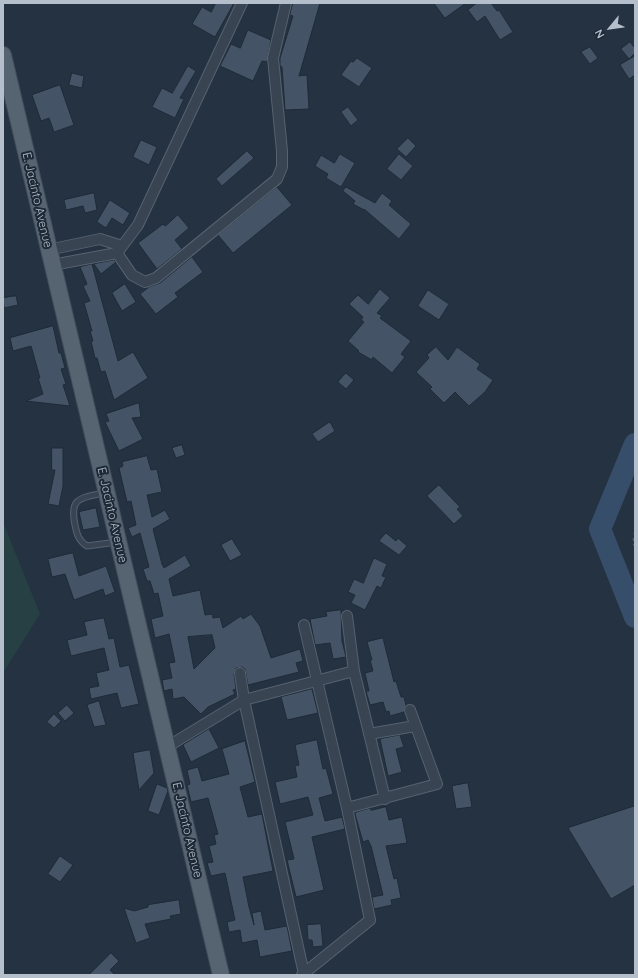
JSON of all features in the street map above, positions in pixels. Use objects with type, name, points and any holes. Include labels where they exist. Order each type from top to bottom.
[{"type":"main road","name":"E. Jacinto Avenue","points":[[3,55],[221,975]]},
{"type":"street","points":[[50,258],[120,249],[138,225],[242,3]]},
{"type":"street","points":[[50,258],[100,239],[120,249],[132,275],[145,282],[156,278],[277,179],[282,167],[282,151],[273,58],[286,3]]},
{"type":"street","points":[[347,616],[354,671],[384,799]]},
{"type":"street","points":[[240,673],[244,700],[303,974],[370,920],[347,808],[304,625]]},
{"type":"street","points":[[167,747],[244,700],[317,682],[354,671]]},
{"type":"street","points":[[347,808],[437,784],[414,726],[410,710]]},
{"type":"street","points":[[369,734],[414,726]]},
{"type":"lane","points":[[106,492],[86,497],[74,506],[73,513],[78,537],[87,546],[118,542]]},
{"type":"path","points":[[635,532],[633,543],[635,546]]},
{"type":"green space","points":[[3,522],[40,614],[3,673]]},
{"type":"building","points":[[216,3],[234,3],[215,37],[192,24],[202,7],[211,12]]},
{"type":"building","points":[[293,3],[320,3],[299,76],[307,75],[309,109],[285,110],[280,58],[293,16],[290,15]]},
{"type":"building","points":[[434,3],[466,3],[445,18]]},
{"type":"building","points":[[477,3],[491,3],[497,11],[499,10],[513,32],[500,40],[485,16],[477,22],[468,10]]},
{"type":"building","points":[[248,30],[271,40],[267,62],[262,61],[253,81],[220,66],[231,44],[240,48]]},
{"type":"building","points":[[630,42],[635,48],[635,53],[629,59],[621,49]]},
{"type":"building","points":[[590,47],[598,58],[590,64],[581,52]]},
{"type":"building","points":[[635,56],[635,75],[629,79],[620,65]]},
{"type":"building","points":[[357,58],[372,68],[359,87],[341,75],[351,61],[353,62]]},
{"type":"building","points":[[188,66],[196,71],[180,98],[184,99],[175,118],[152,107],[162,88],[172,93]]},
{"type":"building","points":[[72,73],[84,76],[82,88],[69,85]]},
{"type":"building","points":[[60,85],[74,125],[54,132],[49,118],[41,121],[32,95]]},
{"type":"building","points":[[348,107],[358,120],[351,126],[341,112]]},
{"type":"building","points":[[408,138],[416,146],[406,157],[397,149]]},
{"type":"building","points":[[141,140],[157,147],[149,165],[133,157]]},
{"type":"building","points":[[247,151],[254,158],[222,186],[216,179]]},
{"type":"building","points":[[340,154],[355,163],[341,187],[326,178],[328,174],[315,166],[321,155],[334,163]]},
{"type":"building","points":[[399,154],[413,166],[401,180],[387,169]]},
{"type":"building","points":[[277,187],[292,205],[233,253],[218,235]]},
{"type":"building","points":[[346,187],[375,203],[382,193],[392,201],[389,205],[411,224],[399,239],[364,209],[353,204],[355,201],[343,191]]},
{"type":"building","points":[[94,193],[97,210],[85,213],[83,206],[66,210],[64,200]]},
{"type":"building","points":[[110,200],[130,213],[123,225],[112,218],[106,228],[97,222]]},
{"type":"building","points":[[178,215],[189,228],[175,240],[182,249],[157,269],[138,243],[163,224],[165,226]]},
{"type":"building","points":[[192,257],[203,272],[175,293],[178,297],[156,314],[140,294],[149,287],[160,283]]},
{"type":"building","points":[[114,260],[116,262],[101,274],[94,264]]},
{"type":"building","points":[[92,264],[118,361],[133,352],[148,378],[114,400],[105,371],[101,372],[97,358],[95,358],[91,341],[93,341],[90,331],[92,331],[84,303],[90,301],[83,286],[87,284],[80,267]]},
{"type":"building","points":[[125,284],[136,302],[122,311],[112,293]]},
{"type":"building","points":[[380,289],[390,298],[377,313],[382,316],[380,318],[411,341],[401,354],[405,357],[392,373],[373,357],[372,360],[358,352],[359,351],[348,341],[364,322],[361,320],[363,317],[349,304],[358,295],[368,304]]},
{"type":"building","points":[[428,290],[449,304],[439,320],[418,306]]},
{"type":"building","points":[[16,296],[18,305],[4,308],[3,298]]},
{"type":"building","points":[[53,326],[59,353],[61,353],[65,368],[61,369],[66,384],[63,385],[70,406],[26,401],[43,394],[38,378],[40,378],[31,346],[13,351],[10,338]]},
{"type":"building","points":[[436,347],[448,360],[457,347],[480,364],[477,369],[493,380],[485,392],[469,406],[455,392],[444,403],[430,389],[432,387],[416,372],[429,358],[427,355]]},
{"type":"building","points":[[346,373],[354,380],[346,389],[338,382]]},
{"type":"building","points":[[139,403],[141,417],[132,418],[143,439],[119,451],[105,422],[109,421],[106,414]]},
{"type":"building","points":[[330,422],[335,431],[318,442],[312,434]]},
{"type":"building","points":[[182,445],[185,455],[176,458],[172,448]]},
{"type":"building","points":[[52,448],[63,448],[63,486],[59,506],[48,504],[55,470],[52,470]]},
{"type":"building","points":[[147,456],[151,470],[157,469],[162,492],[147,495],[152,517],[165,510],[170,519],[153,529],[162,564],[164,568],[185,555],[191,566],[169,579],[173,596],[200,590],[205,615],[212,614],[213,618],[220,617],[223,628],[241,616],[243,619],[251,614],[260,626],[271,658],[300,649],[303,661],[296,663],[299,672],[248,685],[245,669],[242,667],[236,668],[234,674],[236,689],[233,690],[235,694],[208,707],[201,714],[184,697],[173,699],[172,689],[164,691],[162,680],[172,678],[169,663],[175,662],[169,634],[155,638],[151,619],[163,616],[158,593],[154,594],[150,581],[147,581],[143,569],[149,567],[140,533],[132,537],[128,528],[136,525],[131,501],[127,502],[119,468],[123,466],[122,462]],"holes":[[[212,635],[215,648],[194,669],[188,637]]]},
{"type":"building","points":[[439,485],[460,507],[457,509],[463,516],[454,524],[427,496]]},
{"type":"building","points":[[96,508],[100,527],[83,530],[79,512]]},
{"type":"building","points":[[386,533],[396,541],[398,538],[407,546],[399,555],[379,541]]},
{"type":"building","points":[[232,539],[242,555],[230,561],[221,545]]},
{"type":"building","points":[[73,553],[79,576],[106,566],[115,592],[105,596],[103,589],[74,600],[65,574],[52,577],[48,559]]},
{"type":"building","points":[[374,558],[387,564],[382,576],[386,577],[381,588],[377,586],[365,610],[351,603],[355,595],[348,592],[354,579],[363,583]]},
{"type":"building","points":[[341,610],[342,641],[346,657],[333,659],[330,643],[315,645],[310,619],[327,616],[326,612]]},
{"type":"building","points":[[104,618],[109,639],[114,638],[120,667],[129,665],[139,704],[121,708],[117,693],[91,699],[89,688],[99,686],[96,673],[109,670],[104,648],[71,656],[67,640],[87,635],[84,622]]},
{"type":"building","points":[[383,638],[394,682],[396,681],[401,697],[404,697],[406,705],[404,712],[390,716],[389,711],[386,712],[383,702],[370,705],[366,691],[369,691],[365,673],[373,671],[370,660],[372,660],[367,642]]},
{"type":"building","points":[[312,689],[318,713],[287,720],[281,697]]},
{"type":"building","points":[[99,701],[106,725],[94,727],[87,705]]},
{"type":"building","points":[[67,705],[74,713],[65,721],[58,713]]},
{"type":"building","points":[[54,714],[61,721],[54,728],[47,722]]},
{"type":"building","points":[[209,729],[219,748],[191,762],[183,745]]},
{"type":"building","points":[[400,735],[404,747],[396,749],[402,772],[388,776],[380,739]]},
{"type":"building","points":[[317,740],[323,769],[326,768],[333,794],[319,798],[325,821],[342,817],[345,829],[312,837],[324,890],[296,897],[287,860],[294,859],[285,822],[313,815],[308,797],[280,804],[275,782],[297,777],[295,766],[299,765],[295,745]]},
{"type":"building","points":[[245,741],[255,782],[240,787],[248,817],[262,814],[273,871],[243,877],[249,907],[254,925],[252,913],[261,911],[265,930],[287,926],[292,951],[260,957],[257,940],[242,943],[240,930],[229,932],[227,922],[235,920],[225,873],[211,876],[207,863],[213,862],[209,846],[216,844],[214,835],[218,834],[208,798],[191,802],[187,785],[190,784],[187,770],[198,767],[202,781],[229,774],[222,749]]},
{"type":"building","points":[[150,750],[154,773],[139,790],[133,753]]},
{"type":"building","points":[[468,783],[472,807],[456,809],[452,786]]},
{"type":"building","points":[[157,784],[167,788],[168,791],[159,815],[148,811]]},
{"type":"building","points":[[635,806],[635,885],[611,899],[568,828]]},
{"type":"building","points":[[386,807],[389,820],[402,817],[407,843],[386,846],[394,879],[397,878],[401,898],[391,900],[392,905],[374,909],[372,897],[383,895],[371,846],[368,840],[363,842],[355,814],[356,812],[370,808],[371,810]]},
{"type":"building","points":[[60,856],[73,865],[60,882],[48,874]]},
{"type":"building","points":[[179,900],[181,914],[170,916],[171,919],[145,924],[150,938],[136,943],[124,908],[134,911],[148,907],[148,905]]},
{"type":"building","points":[[321,924],[323,946],[313,947],[312,940],[308,940],[307,925]]},
{"type":"building","points":[[111,953],[119,961],[110,970],[115,975],[89,975]]},
{"type":"waterway","points":[[635,444],[600,529],[635,617]]}]
